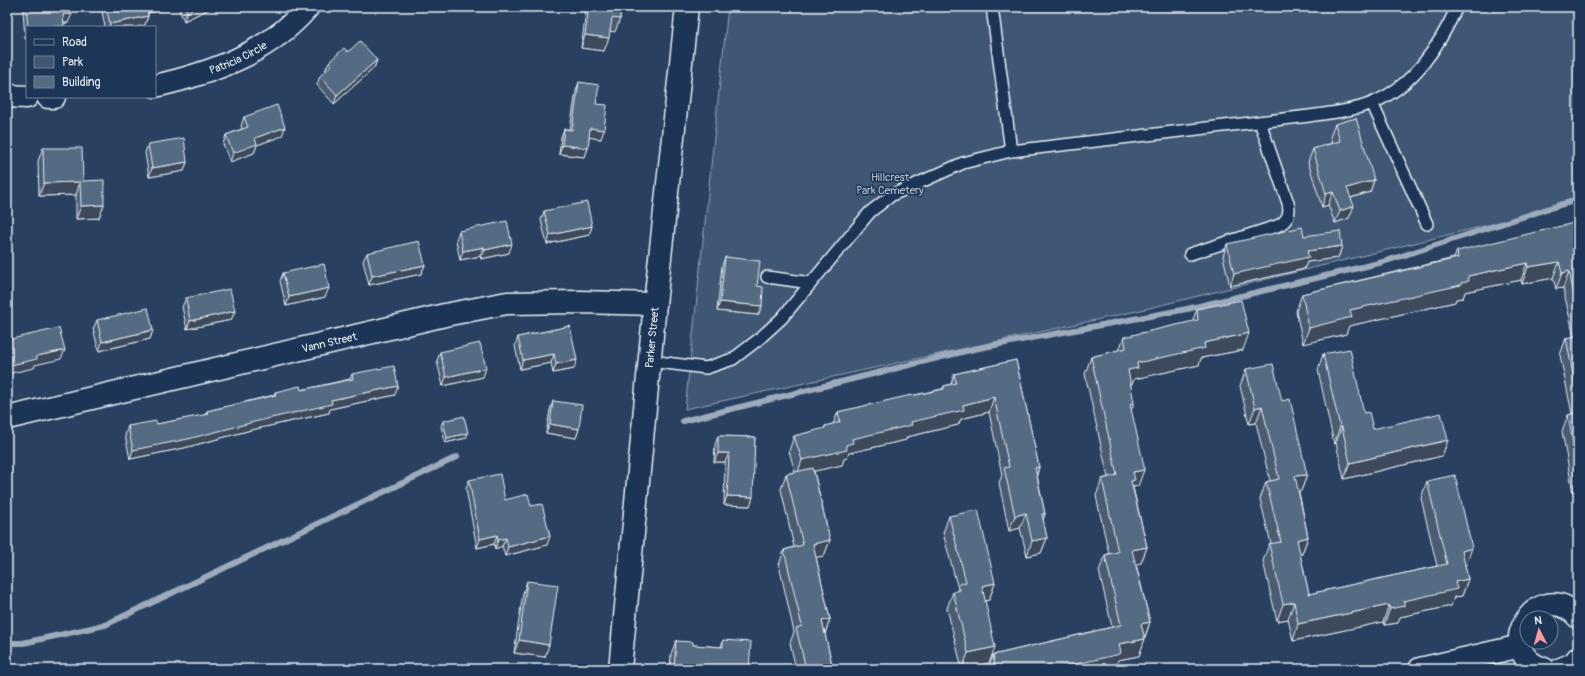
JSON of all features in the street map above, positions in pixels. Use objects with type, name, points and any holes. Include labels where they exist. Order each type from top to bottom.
[{"type":"street","name":"Patricia Circle","points":[[156,86],[200,74],[252,53],[277,37],[298,19],[308,7]]},
{"type":"street","name":"Parker Street","points":[[620,669],[655,304],[687,7]]},
{"type":"street","points":[[7,96],[26,97]]},
{"type":"street","name":"Vann Street","points":[[7,418],[444,315],[507,303],[580,302],[655,304]]},
{"type":"street","points":[[1537,610],[1553,605],[1567,608],[1577,613]]},
{"type":"street","points":[[1420,669],[1519,646]]},
{"type":"street","points":[[1523,650],[1530,662],[1544,669]]},
{"type":"street","points":[[1561,669],[1573,664],[1578,658]]},
{"type":"lane","points":[[992,7],[1011,151]]},
{"type":"lane","points":[[650,361],[706,368],[733,359],[759,339],[782,318],[870,212],[892,195],[917,182],[963,163],[1011,151],[1341,112],[1372,103],[1390,93],[1418,70],[1434,51],[1447,29],[1457,7]]},
{"type":"lane","points":[[1372,103],[1427,224]]},
{"type":"lane","points":[[1190,254],[1277,226],[1283,223],[1287,217],[1289,210],[1288,203],[1260,122]]},
{"type":"lane","points":[[767,277],[811,283]]},
{"type":"green space","name":"Hillcrest Park Cemetery","points":[[728,7],[1578,7],[1578,203],[1137,311],[685,409]]},
{"type":"building","points":[[26,7],[71,7],[72,14],[63,14],[64,26],[28,26]]},
{"type":"building","points":[[106,7],[147,7],[148,16],[110,24]]},
{"type":"building","points":[[185,7],[198,7],[187,12]]},
{"type":"building","points":[[589,7],[621,7],[620,19],[612,18],[609,38],[585,35]]},
{"type":"building","points":[[360,41],[377,60],[337,95],[320,76],[332,65],[329,62],[344,48],[348,52]]},
{"type":"building","points":[[579,82],[599,85],[596,104],[607,105],[604,130],[590,128],[588,148],[562,145],[564,129],[572,130]]},
{"type":"building","points":[[277,105],[285,127],[255,138],[257,144],[233,153],[226,135],[248,127],[244,117]]},
{"type":"building","points":[[1356,118],[1374,180],[1347,188],[1354,206],[1340,211],[1333,192],[1326,194],[1313,149],[1340,141],[1335,124]]},
{"type":"building","points":[[184,138],[187,162],[152,168],[148,144]]},
{"type":"building","points":[[43,148],[82,148],[83,181],[104,180],[104,205],[81,206],[80,182],[44,183]]},
{"type":"building","points":[[587,202],[592,226],[550,235],[544,211]]},
{"type":"building","points":[[507,221],[512,244],[485,250],[484,247],[463,251],[459,231]]},
{"type":"building","points":[[1574,223],[1578,241],[1578,313],[1569,271],[1562,273],[1559,262],[1528,267],[1527,263],[1468,276],[1469,281],[1461,283],[1461,285],[1350,310],[1352,317],[1309,328],[1302,294],[1458,258],[1457,251]]},
{"type":"building","points":[[1302,227],[1304,236],[1340,231],[1342,246],[1307,251],[1309,257],[1234,274],[1227,244]]},
{"type":"building","points":[[419,241],[425,265],[372,276],[367,253]]},
{"type":"building","points":[[725,257],[760,261],[757,286],[763,287],[762,306],[720,302]]},
{"type":"building","points":[[324,264],[329,288],[289,297],[283,273]]},
{"type":"building","points":[[230,289],[235,311],[190,321],[186,298]]},
{"type":"building","points":[[1241,300],[1249,333],[1204,343],[1205,348],[1137,363],[1138,368],[1128,370],[1134,403],[1130,404],[1144,466],[1144,470],[1133,472],[1135,480],[1131,481],[1147,547],[1132,550],[1150,622],[1141,624],[1145,639],[1119,644],[1121,653],[1116,655],[1054,669],[995,669],[993,655],[1121,625],[1105,555],[1118,552],[1102,479],[1117,475],[1091,357],[1126,348],[1124,337],[1198,320],[1197,309]]},
{"type":"building","points":[[148,308],[153,330],[102,342],[97,320]]},
{"type":"building","points":[[570,326],[577,360],[556,364],[554,354],[523,360],[518,337]]},
{"type":"building","points":[[59,328],[65,350],[37,356],[37,359],[7,366],[7,340]]},
{"type":"building","points":[[1576,330],[1578,330],[1578,400],[1566,338],[1577,336]]},
{"type":"building","points":[[480,343],[486,368],[446,377],[440,352]]},
{"type":"building","points":[[1350,349],[1364,413],[1369,412],[1373,429],[1441,413],[1448,440],[1350,463],[1323,354]]},
{"type":"building","points":[[1016,360],[1039,467],[1035,468],[1045,514],[1042,514],[1047,538],[1032,541],[1026,513],[1015,516],[1004,468],[1009,467],[994,397],[963,405],[964,410],[911,422],[912,425],[852,439],[853,443],[846,445],[847,450],[802,460],[794,436],[825,428],[825,426],[840,422],[838,412],[944,389],[944,386],[956,383],[954,374]]},
{"type":"building","points":[[1273,364],[1282,401],[1290,399],[1307,475],[1295,476],[1308,537],[1297,540],[1309,594],[1447,564],[1427,481],[1455,475],[1472,548],[1462,551],[1468,579],[1455,582],[1457,589],[1404,601],[1404,606],[1390,609],[1389,605],[1298,624],[1294,602],[1283,604],[1269,544],[1281,542],[1266,482],[1279,479],[1262,406],[1255,408],[1246,369]]},
{"type":"building","points":[[394,366],[398,386],[331,400],[332,404],[188,439],[133,450],[128,426],[156,421],[157,424],[208,414],[207,411],[276,395],[275,392],[300,386],[301,390],[353,379],[352,374]]},
{"type":"building","points":[[553,401],[582,405],[579,429],[550,424]]},
{"type":"building","points":[[1578,407],[1578,471],[1568,415],[1576,413],[1575,408]]},
{"type":"building","points":[[464,416],[468,433],[447,438],[443,421]]},
{"type":"building","points":[[718,436],[755,437],[753,497],[727,496],[729,453],[718,453]]},
{"type":"building","points":[[813,468],[830,540],[813,544],[830,619],[822,621],[833,669],[806,669],[796,628],[802,626],[784,550],[803,545],[786,474]]},
{"type":"building","points":[[500,474],[505,500],[528,494],[531,506],[542,504],[550,536],[508,547],[506,538],[498,540],[497,535],[480,539],[469,480]]},
{"type":"building","points":[[978,510],[995,583],[982,586],[995,647],[968,653],[953,592],[960,590],[959,584],[966,582],[949,516]]},
{"type":"building","points":[[527,581],[558,585],[549,645],[519,640]]},
{"type":"building","points":[[723,640],[751,642],[749,669],[674,669],[676,641],[693,642],[693,645],[723,647]]},
{"type":"waterway","points":[[683,421],[974,349],[1187,309],[1383,262],[1578,199]]},
{"type":"waterway","points":[[7,643],[23,643],[105,625],[457,457]]}]
